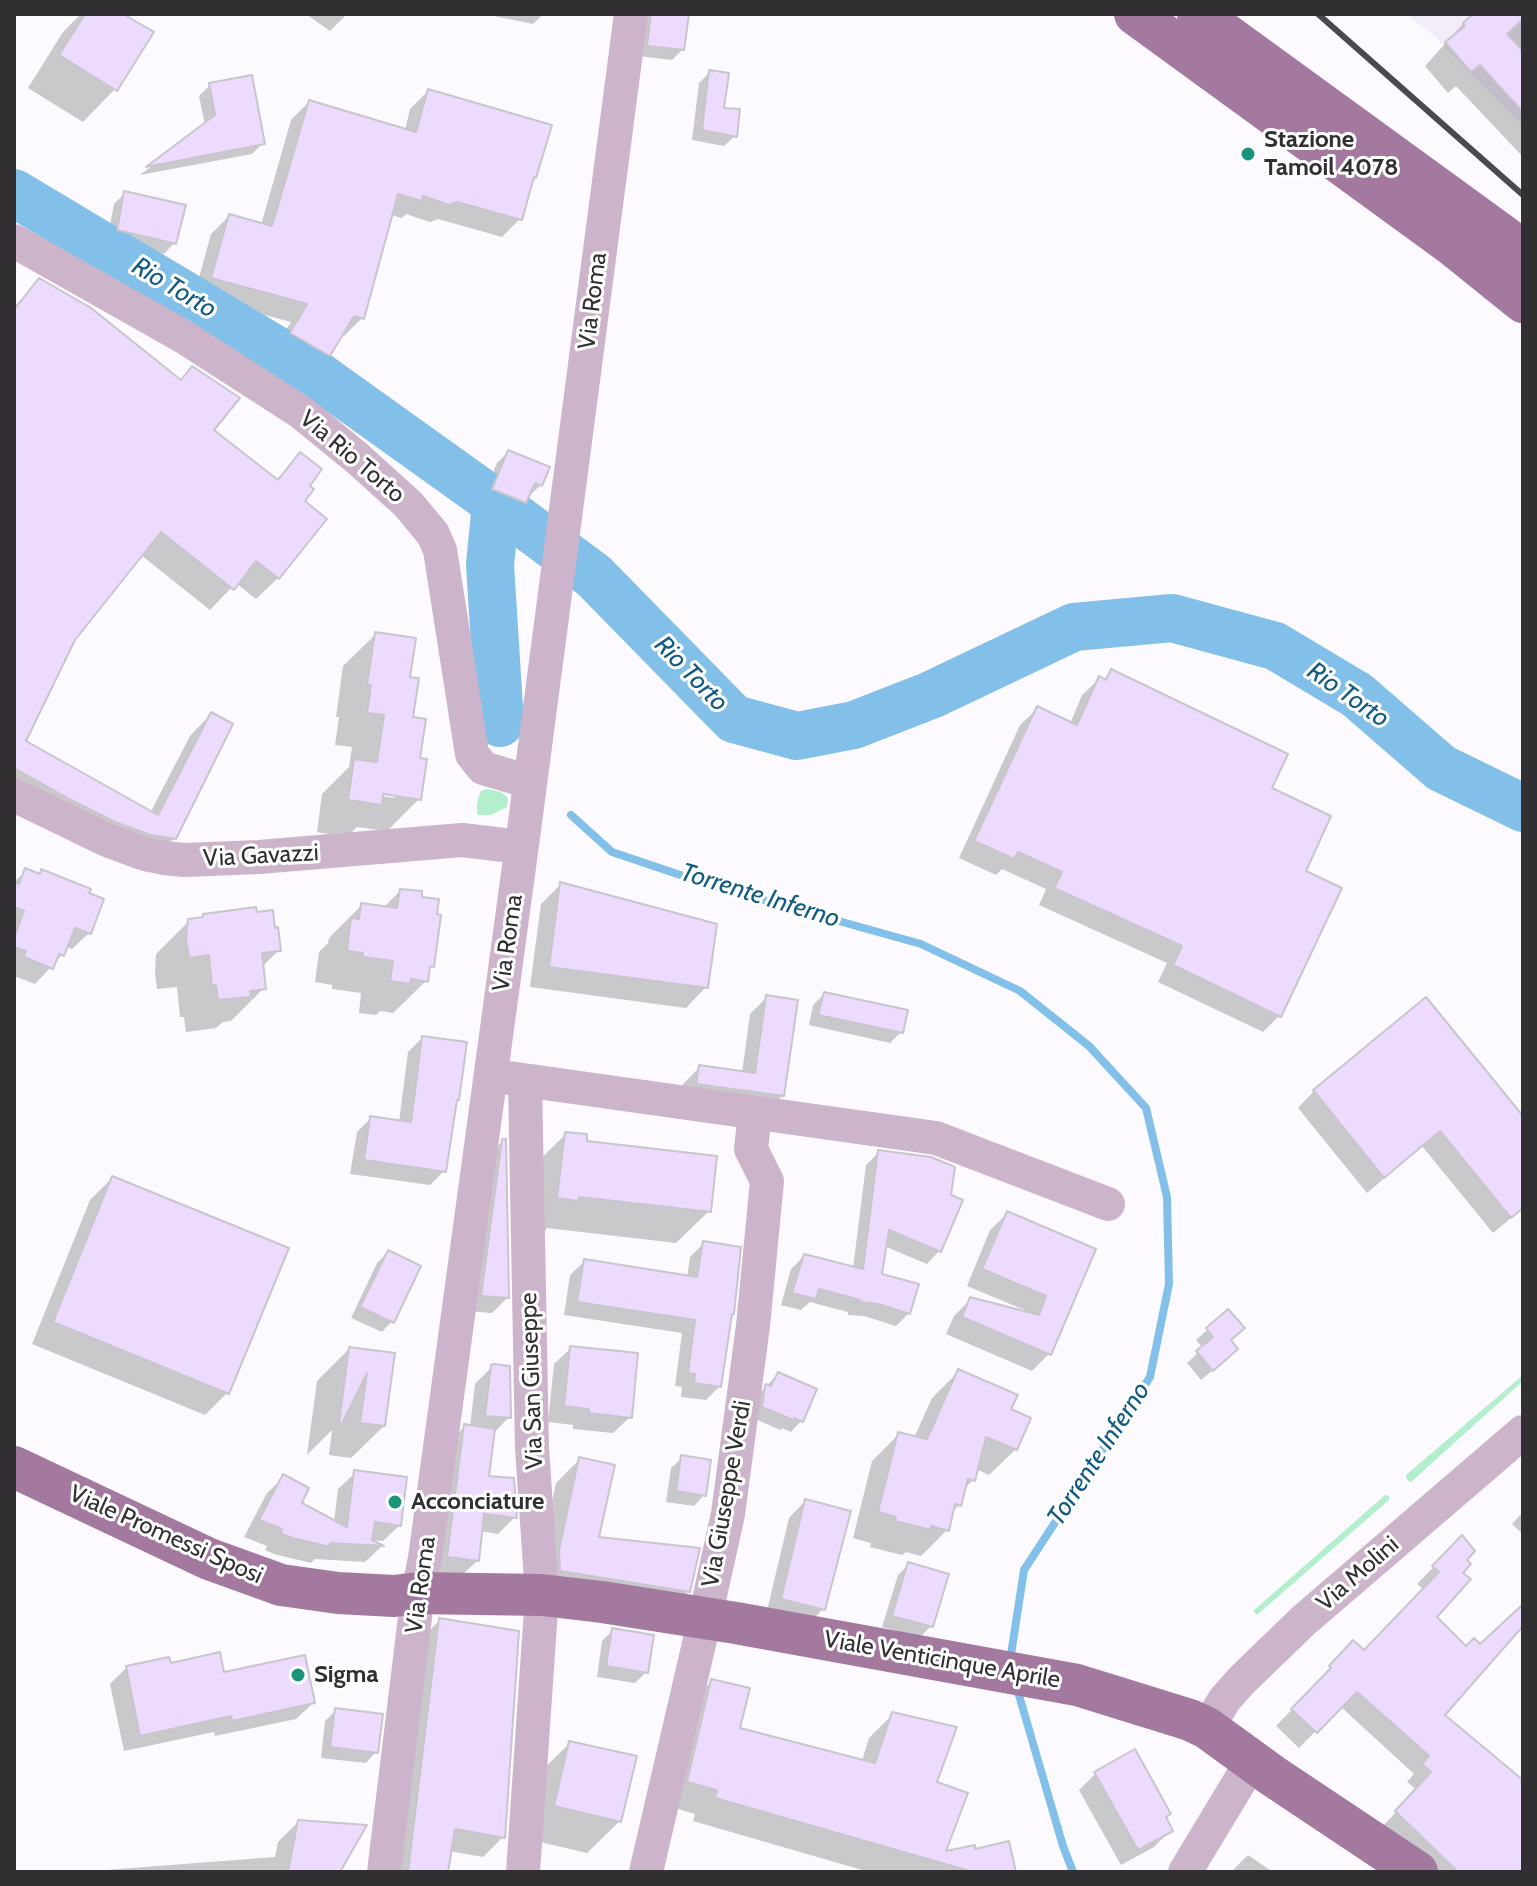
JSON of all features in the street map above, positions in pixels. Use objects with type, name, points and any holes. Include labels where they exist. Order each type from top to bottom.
[{"type":"main road","points":[[1135,14],[1451,244],[1523,302]]},
{"type":"main road","points":[[1198,14],[1506,238],[1523,254]]},
{"type":"main road","name":"Viale Promessi Sposi","points":[[14,1467],[209,1559],[281,1585],[338,1593],[394,1596],[418,1593]]},
{"type":"main road","name":"Viale Venticinque Aprile","points":[[418,1593],[542,1595],[705,1618],[1077,1685],[1207,1728],[1417,1872]]},
{"type":"street","name":"Via Roma","points":[[384,1872],[418,1593],[530,782],[631,14]]},
{"type":"street","name":"Via Rio Torto","points":[[14,241],[184,337],[302,413],[408,504],[433,534],[440,550],[472,754],[483,768],[530,782]]},
{"type":"street","name":"Via Gavazzi","points":[[14,795],[107,840],[145,854],[184,860],[462,840],[521,847]]},
{"type":"street","points":[[490,1075],[936,1138],[1108,1204]]},
{"type":"street","name":"Via San Giuseppe","points":[[523,1872],[542,1595],[532,1448],[525,1081]]},
{"type":"street","name":"Via Giuseppe Verdi","points":[[646,1872],[728,1514],[753,1326],[767,1181],[751,1149],[755,1113]]},
{"type":"street","name":"Via Molini","points":[[1207,1728],[1233,1689],[1303,1621],[1523,1432]]},
{"type":"street","points":[[1185,1872],[1252,1761]]},
{"type":"shaded area","points":[[1407,14],[1523,14],[1523,126],[1435,37]]},
{"type":"green space","points":[[486,789],[505,795],[507,807],[491,815],[478,815],[479,796]]},
{"type":"green space","points":[[1523,1375],[1523,1383],[1411,1482],[1407,1480],[1406,1475]]},
{"type":"green space","points":[[1385,1495],[1389,1496],[1389,1500],[1257,1615],[1253,1611]]},
{"type":"building","points":[[85,14],[123,14],[154,32],[117,91],[59,55]]},
{"type":"building","points":[[651,14],[689,14],[684,50],[647,46]]},
{"type":"building","points":[[1473,14],[1523,14],[1523,19],[1507,34],[1523,51],[1523,112],[1480,65],[1471,72],[1445,42],[1465,26],[1463,23]]},
{"type":"building","points":[[709,70],[729,73],[724,108],[740,109],[737,137],[702,130]]},
{"type":"building","points":[[252,75],[265,144],[146,167],[215,115],[209,83]]},
{"type":"building","points":[[428,89],[552,125],[522,220],[457,202],[449,205],[423,196],[422,201],[398,194],[364,319],[354,316],[330,356],[290,333],[307,304],[211,278],[229,214],[272,226],[309,100],[416,132]]},
{"type":"building","points":[[124,191],[186,205],[176,244],[117,230]]},
{"type":"building","points":[[39,278],[91,308],[181,380],[192,366],[240,398],[214,430],[278,480],[300,452],[322,469],[310,486],[314,489],[305,501],[327,519],[279,579],[256,561],[234,590],[161,532],[75,640],[26,741],[158,815],[211,712],[233,724],[176,839],[150,835],[115,822],[14,768],[14,310]]},
{"type":"building","points":[[508,450],[550,467],[542,486],[535,483],[526,503],[492,489]]},
{"type":"building","points":[[375,632],[416,638],[410,677],[419,678],[413,717],[426,719],[420,758],[427,759],[421,800],[383,794],[382,805],[348,800],[354,759],[377,762],[384,715],[367,713],[371,685],[367,685]]},
{"type":"building","points":[[1111,669],[1288,754],[1272,788],[1331,816],[1306,871],[1342,888],[1281,1017],[1173,965],[1182,946],[1054,888],[1062,872],[1018,852],[1014,859],[974,841],[1037,706],[1077,725],[1099,676],[1106,680]]},
{"type":"building","points":[[25,868],[40,874],[41,869],[91,889],[89,893],[104,899],[91,934],[75,928],[64,956],[59,954],[53,969],[24,957],[26,951],[14,947],[14,938],[24,911],[14,907],[14,882],[19,884]]},
{"type":"building","points":[[560,882],[717,924],[708,988],[549,967]]},
{"type":"building","points":[[400,889],[422,891],[422,897],[439,899],[437,914],[441,915],[434,967],[430,966],[428,982],[411,979],[410,984],[390,981],[393,961],[363,957],[363,953],[347,951],[351,918],[359,919],[361,903],[397,908]]},
{"type":"building","points":[[256,907],[257,912],[273,910],[281,951],[262,953],[266,989],[250,991],[251,997],[218,1000],[216,985],[212,986],[209,955],[189,958],[186,939],[188,919]]},
{"type":"building","points":[[824,992],[908,1010],[903,1033],[818,1015]]},
{"type":"building","points":[[766,995],[798,1000],[784,1096],[696,1084],[699,1065],[755,1073]]},
{"type":"building","points":[[1426,997],[1523,1116],[1523,1208],[1511,1218],[1440,1131],[1384,1178],[1313,1090]]},
{"type":"building","points":[[422,1036],[467,1042],[446,1172],[364,1160],[370,1116],[411,1122]]},
{"type":"building","points":[[565,1132],[587,1134],[587,1141],[717,1156],[711,1212],[579,1197],[578,1201],[557,1198]]},
{"type":"building","points":[[502,1139],[506,1139],[509,1298],[481,1296]]},
{"type":"building","points":[[878,1150],[931,1157],[955,1167],[951,1195],[963,1200],[941,1252],[889,1230],[882,1274],[919,1284],[910,1314],[819,1289],[816,1299],[792,1293],[804,1254],[863,1269]]},
{"type":"building","points":[[112,1176],[289,1248],[229,1394],[53,1322]]},
{"type":"building","points":[[1007,1211],[1096,1249],[1051,1355],[962,1317],[970,1297],[1039,1315],[1046,1296],[982,1269]]},
{"type":"building","points":[[703,1241],[741,1247],[734,1314],[721,1387],[694,1383],[695,1374],[688,1373],[695,1320],[577,1302],[584,1259],[697,1277]]},
{"type":"building","points":[[388,1250],[421,1266],[394,1323],[360,1307]]},
{"type":"building","points":[[1228,1309],[1245,1328],[1231,1340],[1238,1349],[1213,1371],[1196,1351],[1213,1337],[1206,1328]]},
{"type":"building","points":[[570,1346],[638,1353],[632,1418],[589,1413],[589,1409],[564,1406]]},
{"type":"building","points":[[349,1347],[395,1353],[385,1426],[360,1423],[367,1373],[342,1424],[339,1423]]},
{"type":"building","points":[[491,1365],[510,1366],[511,1418],[485,1416]]},
{"type":"building","points":[[958,1369],[1018,1395],[1011,1409],[1031,1418],[1017,1450],[986,1437],[975,1481],[968,1479],[961,1506],[955,1504],[949,1531],[895,1521],[896,1517],[878,1512],[898,1432],[927,1439]]},
{"type":"building","points":[[778,1372],[817,1389],[803,1422],[762,1407],[765,1386],[771,1386]]},
{"type":"building","points":[[464,1424],[495,1429],[489,1476],[514,1478],[517,1518],[484,1514],[479,1561],[447,1557]]},
{"type":"building","points":[[681,1455],[711,1460],[706,1496],[676,1491]]},
{"type":"building","points":[[579,1457],[615,1465],[599,1537],[700,1548],[690,1592],[560,1571],[559,1550]]},
{"type":"building","points":[[354,1470],[407,1477],[401,1526],[375,1522],[372,1540],[384,1546],[330,1543],[330,1547],[292,1538],[280,1533],[282,1529],[259,1520],[283,1474],[309,1488],[302,1503],[347,1527]]},
{"type":"building","points":[[805,1499],[851,1511],[825,1610],[781,1599]]},
{"type":"building","points":[[1462,1535],[1475,1551],[1467,1560],[1471,1564],[1463,1573],[1471,1579],[1437,1617],[1466,1646],[1474,1638],[1480,1644],[1521,1606],[1523,1626],[1445,1715],[1523,1780],[1523,1872],[1458,1872],[1395,1811],[1431,1772],[1422,1764],[1429,1756],[1357,1692],[1317,1733],[1291,1709],[1353,1640],[1364,1650],[1439,1572],[1432,1566]]},
{"type":"building","points":[[908,1562],[949,1574],[933,1627],[892,1616]]},
{"type":"building","points":[[439,1618],[519,1631],[505,1838],[455,1829],[448,1872],[408,1872]]},
{"type":"building","points":[[612,1628],[654,1635],[648,1673],[606,1666]]},
{"type":"building","points":[[220,1652],[224,1672],[305,1655],[315,1703],[232,1721],[231,1716],[140,1736],[126,1666],[169,1657],[171,1663]]},
{"type":"building","points":[[711,1679],[750,1688],[740,1728],[875,1763],[892,1712],[957,1727],[937,1782],[968,1793],[946,1851],[975,1845],[975,1849],[1009,1841],[1016,1872],[973,1872],[715,1798],[717,1790],[687,1782]]},
{"type":"building","points":[[335,1708],[383,1714],[378,1753],[330,1747]]},
{"type":"building","points":[[569,1741],[637,1756],[621,1822],[554,1806]]},
{"type":"building","points":[[1135,1749],[1171,1814],[1166,1817],[1173,1831],[1138,1850],[1094,1772]]},
{"type":"building","points":[[298,1820],[367,1825],[340,1872],[288,1872]]},
{"type":"waterway","name":"Rio Torto","points":[[14,193],[313,372],[496,503],[594,576],[734,719],[797,736],[854,725],[931,695],[1074,627],[1172,618],[1275,646],[1357,695],[1441,768],[1523,808]]},
{"type":"waterway","name":"Torrente Inferno","points":[[496,503],[490,565],[500,723]]},
{"type":"waterway","name":"Torrente Inferno","points":[[571,815],[612,852],[710,885],[921,944],[1020,991],[1089,1046],[1146,1108],[1167,1197],[1169,1284],[1150,1377],[1024,1570],[1010,1661]]},
{"type":"waterway","name":"Torrente Inferno","points":[[1016,1685],[1073,1872]]},
{"type":"railway","points":[[1318,14],[1523,195]]},
{"type":"place","name":"Stazione Tamoil 4078","points":[[1248,154]]},
{"type":"place","name":"Acconciature","points":[[395,1502]]},
{"type":"place","name":"Sigma","points":[[298,1675]]}]
